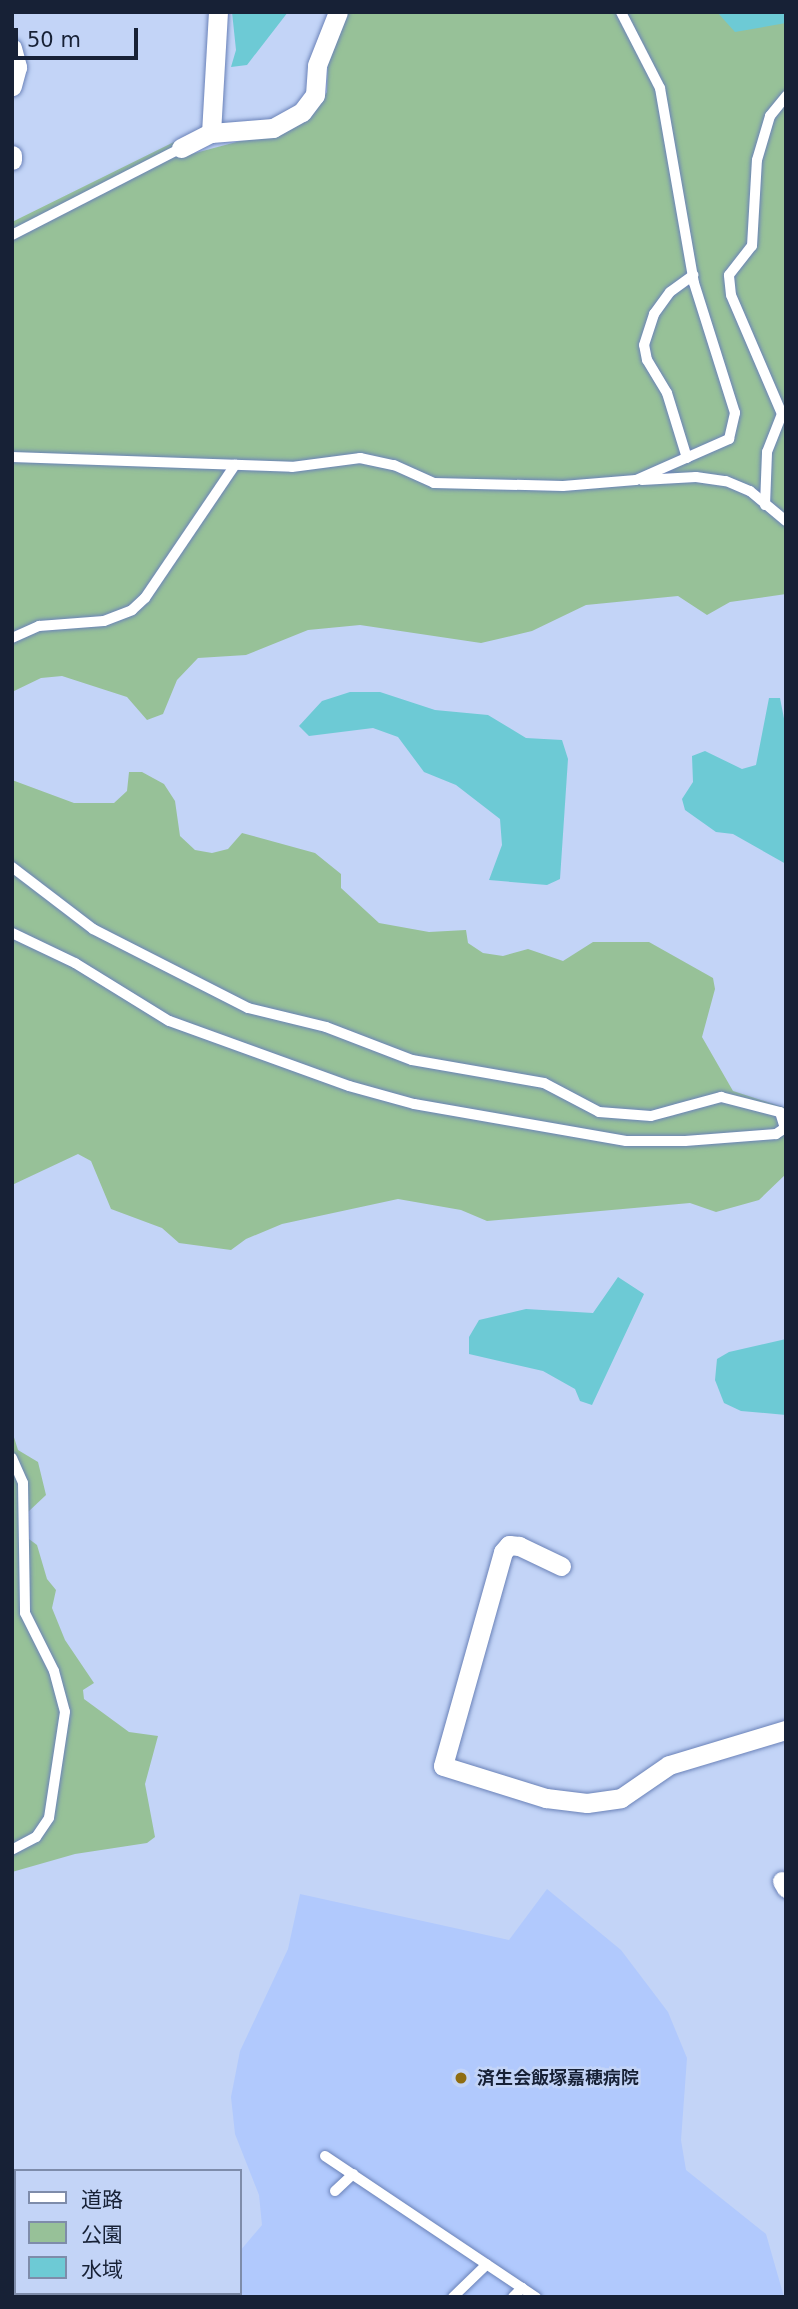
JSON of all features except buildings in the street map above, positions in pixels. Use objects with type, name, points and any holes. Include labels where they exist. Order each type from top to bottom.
[{"type":"street","points":[[211,133],[218,12]]},
{"type":"street","points":[[181,148],[211,133],[273,128],[302,112],[315,95],[317,65],[338,12]]},
{"type":"street","points":[[12,48],[17,67],[12,86]]},
{"type":"street","points":[[561,1566],[519,1546],[509,1545],[503,1552],[443,1766],[547,1798],[587,1803],[621,1798],[669,1765],[786,1730]]},
{"type":"lane","points":[[621,12],[660,88],[693,275],[735,413],[735,429],[729,439],[636,480]]},
{"type":"lane","points":[[765,505],[767,452],[782,414],[731,295],[729,275],[752,246],[757,160],[770,116],[786,96]]},
{"type":"lane","points":[[12,235],[181,148]]},
{"type":"lane","points":[[687,458],[667,393],[647,360],[644,345],[654,314],[670,292],[693,275]]},
{"type":"lane","points":[[12,457],[292,467],[360,458],[394,465],[434,483],[563,486],[696,477],[726,481],[750,491],[786,521]]},
{"type":"lane","points":[[12,638],[48,625],[104,621],[132,610],[153,587],[235,465]]},
{"type":"lane","points":[[12,867],[93,929],[248,1008],[326,1027],[412,1060],[544,1083],[598,1112],[651,1116],[721,1097],[780,1112],[785,1128],[776,1134],[685,1141],[626,1141],[414,1104],[349,1086],[169,1021],[75,963],[12,933]]},
{"type":"lane","points":[[12,1458],[23,1483],[25,1613],[54,1671],[65,1712],[49,1818],[36,1837],[12,1850]]},
{"type":"lane","points":[[325,2156],[536,2297]]},
{"type":"lane","points":[[335,2191],[353,2174]]},
{"type":"lane","points":[[453,2297],[487,2264]]},
{"type":"lane","points":[[513,2297],[523,2288]]},
{"type":"shaded area","name":"済生会飯塚嘉穂病院","points":[[547,1889],[621,1950],[668,2012],[687,2058],[681,2140],[686,2170],[766,2234],[784,2297],[202,2297],[242,2295],[242,2249],[262,2225],[259,2195],[235,2134],[231,2097],[240,2051],[288,1949],[300,1894],[509,1940]]},
{"type":"green space","points":[[347,12],[786,12],[786,594],[730,602],[707,615],[678,596],[586,605],[532,631],[481,643],[360,625],[308,630],[246,655],[198,658],[177,680],[163,714],[147,720],[127,697],[62,676],[41,678],[12,692],[12,222],[176,141],[184,156],[293,127],[315,111],[327,92],[328,56]]},
{"type":"green space","points":[[129,772],[142,772],[164,784],[175,801],[180,836],[195,850],[212,853],[228,849],[242,833],[315,853],[341,874],[341,888],[379,923],[429,932],[466,930],[468,943],[483,953],[503,956],[528,949],[563,961],[593,942],[649,942],[713,978],[715,989],[702,1037],[733,1091],[786,1108],[786,1174],[759,1200],[716,1212],[690,1203],[487,1221],[461,1210],[398,1199],[282,1224],[246,1239],[231,1250],[179,1243],[162,1228],[111,1209],[91,1161],[78,1154],[12,1185],[12,780],[74,803],[114,803],[127,791]]},
{"type":"green space","points":[[12,1431],[18,1450],[38,1462],[46,1495],[28,1512],[29,1539],[37,1545],[47,1579],[56,1590],[52,1608],[65,1640],[94,1683],[83,1690],[84,1699],[129,1732],[158,1736],[145,1784],[155,1837],[147,1843],[75,1854],[12,1872]]},
{"type":"water","points":[[232,12],[288,12],[247,65],[231,67],[236,50]]},
{"type":"water","points":[[717,12],[786,12],[786,23],[735,32]]},
{"type":"water","points":[[350,692],[380,692],[435,710],[488,715],[526,738],[562,740],[568,759],[560,879],[547,885],[489,880],[502,845],[500,819],[456,785],[424,772],[398,737],[373,728],[309,736],[299,726],[322,701]]},
{"type":"water","points":[[769,698],[780,698],[786,729],[786,864],[733,834],[716,832],[685,810],[682,799],[693,782],[692,756],[705,751],[742,769],[756,765]]},
{"type":"water","points":[[618,1277],[644,1294],[592,1405],[580,1401],[575,1389],[543,1371],[469,1354],[469,1337],[479,1320],[526,1309],[593,1313]]},
{"type":"water","points":[[786,1339],[786,1415],[741,1411],[724,1403],[715,1380],[717,1359],[729,1352]]},
{"type":"place","name":"済生会飯塚嘉穂病院","points":[[461,2078]]}]
